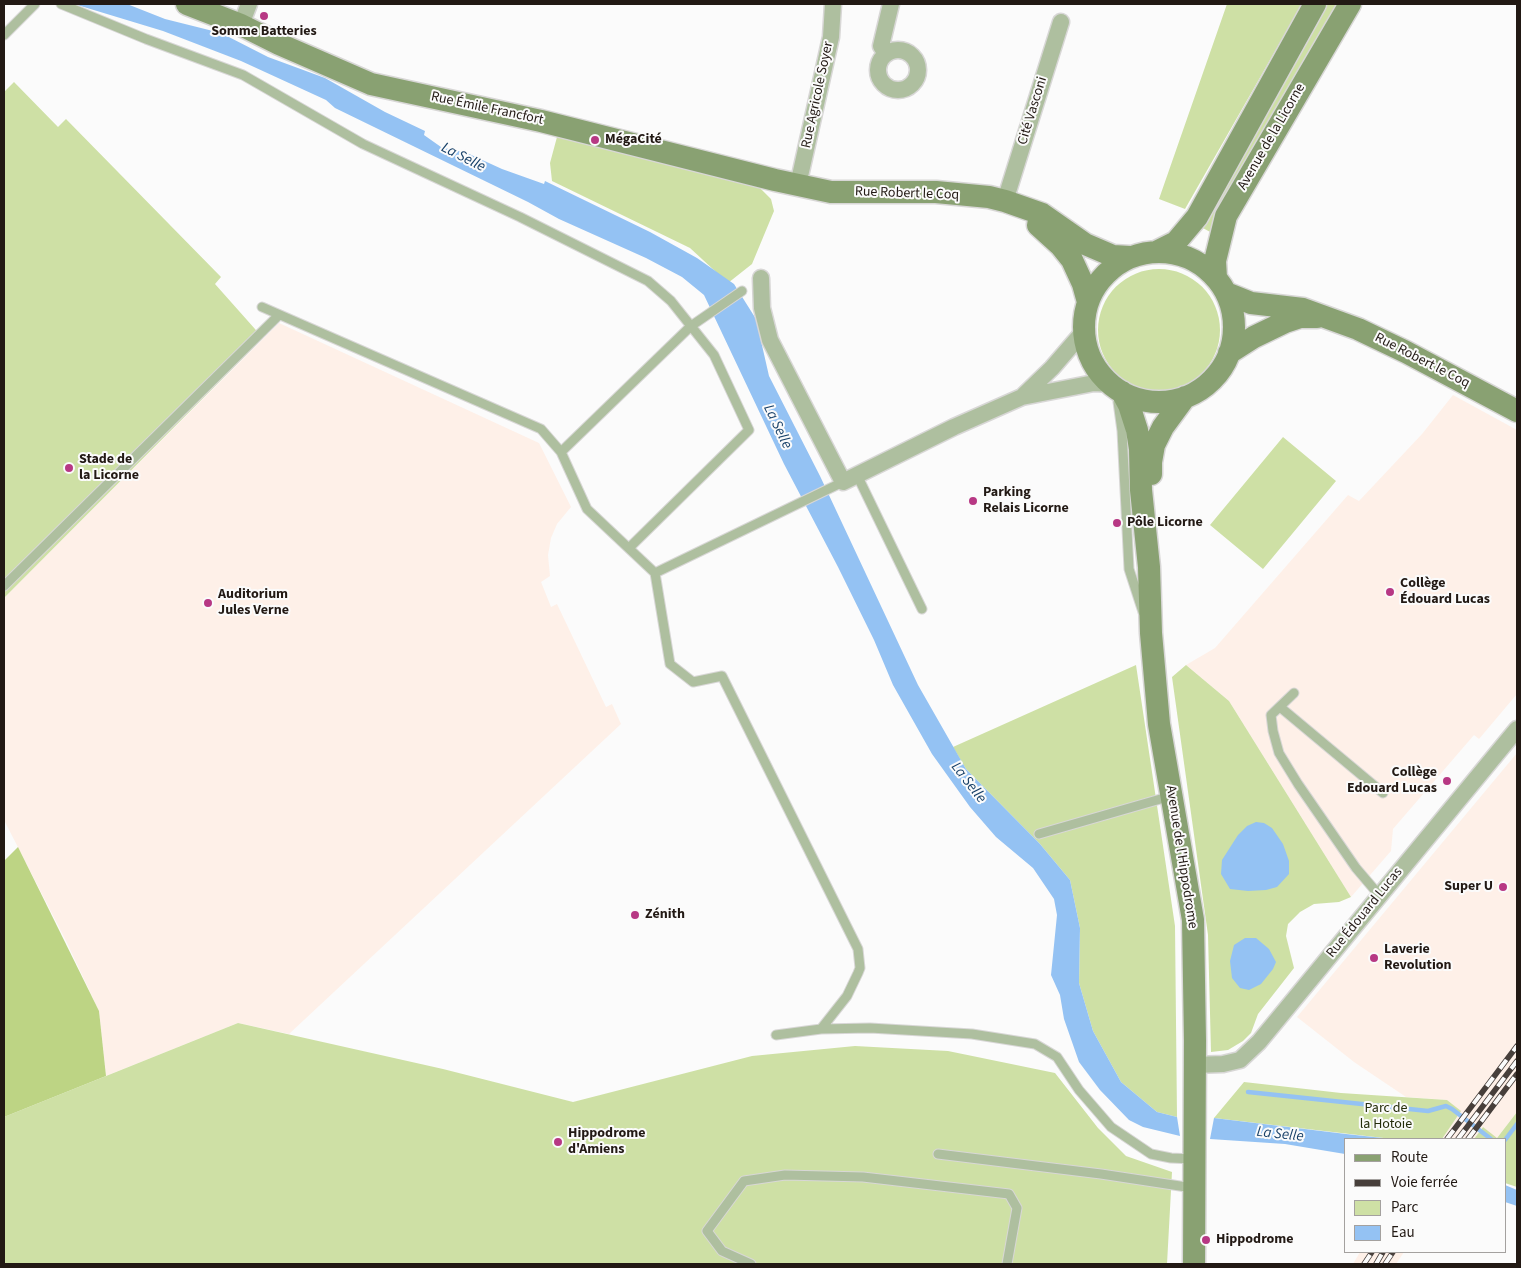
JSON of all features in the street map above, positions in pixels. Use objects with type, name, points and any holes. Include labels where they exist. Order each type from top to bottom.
[{"type":"main road","name":"Rue Émile Francfort","points":[[187,4],[241,25],[371,84],[541,121],[798,185]]},
{"type":"main road","name":"Avenue de la Licorne","points":[[1158,251],[1176,242],[1197,218],[1315,4]]},
{"type":"main road","name":"Avenue de la Licorne","points":[[1221,285],[1215,262],[1226,216],[1350,4]]},
{"type":"main road","name":"Rue Robert le Coq","points":[[798,185],[831,192],[936,192],[989,197],[1042,214],[1084,244],[1113,256],[1130,257]]},
{"type":"main road","points":[[1011,203],[1060,245],[1072,260],[1084,284],[1088,302]]},
{"type":"main road","points":[[1158,251],[1180,254],[1199,263],[1221,285],[1233,313],[1234,333],[1229,353],[1222,368],[1212,380],[1199,390],[1185,397],[1153,402],[1137,398],[1116,388],[1100,373],[1086,346],[1084,331],[1085,311],[1088,302],[1094,287],[1104,275],[1130,257],[1158,251]]},
{"type":"main road","name":"Rue Robert le Coq","points":[[1221,285],[1251,302],[1303,309],[1358,329],[1517,410]]},
{"type":"main road","name":"Rue Robert le Coq","points":[[1229,353],[1254,337],[1285,322],[1300,318],[1324,317]]},
{"type":"main road","name":"Avenue de l'Hippodrome","points":[[1116,388],[1129,405],[1137,430],[1147,540],[1151,633],[1159,724],[1193,920],[1194,1264]]},
{"type":"main road","name":"Avenue de l'Hippodrome","points":[[1147,540],[1151,462],[1154,445],[1163,427],[1185,397]]},
{"type":"street","points":[[241,25],[249,4]]},
{"type":"street","name":"Rue Agricole Soyer","points":[[798,185],[831,37],[833,4]]},
{"type":"street","points":[[886,54],[881,46],[891,4]]},
{"type":"street","name":"Cité Vasconi","points":[[1011,203],[1061,22]]},
{"type":"street","points":[[761,278],[762,308],[770,340],[844,482],[954,427],[1022,397],[1094,383],[1116,388]]},
{"type":"street","points":[[1022,397],[1052,368],[1084,331]]},
{"type":"street","name":"Rue Édouard Lucas","points":[[1194,1065],[1223,1064],[1240,1060],[1259,1042],[1517,729]]},
{"type":"lane","points":[[4,35],[35,4]]},
{"type":"lane","points":[[61,4],[146,39],[243,74],[363,144],[520,217],[648,281],[670,301],[714,355],[749,430],[629,548]]},
{"type":"lane","points":[[561,452],[692,326],[742,291]]},
{"type":"lane","points":[[262,307],[541,429],[561,452],[587,509],[655,573],[670,664],[693,682],[722,676],[858,949],[860,968],[847,996],[821,1028]]},
{"type":"lane","points":[[4,586],[279,315]]},
{"type":"lane","points":[[1116,388],[1122,431],[1129,570],[1151,633]]},
{"type":"lane","points":[[655,573],[844,482],[922,609]]},
{"type":"lane","points":[[1294,693],[1271,715],[1279,752],[1298,784],[1356,868],[1379,895]]},
{"type":"lane","points":[[1280,707],[1383,793]]},
{"type":"lane","points":[[1038,834],[1171,796]]},
{"type":"lane","points":[[776,1035],[821,1028],[870,1028],[972,1034],[1035,1044],[1057,1057],[1079,1090],[1110,1127],[1151,1154],[1172,1158],[1194,1154]]},
{"type":"lane","points":[[938,1154],[1101,1174],[1193,1188]]},
{"type":"lane","points":[[751,1264],[722,1251],[707,1232],[744,1181],[785,1175],[863,1177],[1009,1194],[1017,1208],[1007,1264]]},
{"type":"shaded area","points":[[279,323],[539,443],[571,507],[557,524],[551,538],[548,555],[550,576],[541,582],[551,607],[557,604],[606,707],[612,704],[621,724],[289,1034],[238,1023],[106,1076],[99,1011],[66,941],[4,820],[4,598]]},
{"type":"shaded area","name":"Collège Édouard Lucas","points":[[1453,395],[1517,430],[1517,694],[1479,739],[1474,735],[1393,829],[1391,851],[1351,897],[1229,701],[1186,665],[1215,648],[1348,495],[1359,501],[1422,434]]},
{"type":"shaded area","points":[[1517,753],[1517,1112],[1497,1138],[1483,1127],[1475,1138],[1443,1138],[1460,1111],[1447,1100],[1406,1097],[1354,1062],[1297,1017]]},
{"type":"shaded area","points":[[1359,1253],[1403,1253],[1396,1264],[1353,1264]]},
{"type":"green space","points":[[1227,4],[1302,4],[1185,209],[1159,199]]},
{"type":"green space","points":[[1327,4],[1340,4],[1212,233],[1201,227]]},
{"type":"green space","name":"Stade de la Licorne","points":[[14,82],[58,127],[66,119],[221,277],[215,284],[263,338],[4,598],[4,92]]},
{"type":"green space","points":[[557,137],[738,178],[757,185],[771,199],[774,211],[752,264],[728,283],[690,248],[552,181],[550,163]]},
{"type":"green space","points":[[1159,269],[1182,273],[1202,287],[1216,307],[1220,330],[1216,353],[1202,373],[1182,387],[1159,391],[1136,387],[1116,373],[1102,353],[1098,330],[1102,307],[1116,287],[1136,273]]},
{"type":"green space","points":[[1283,437],[1336,481],[1263,569],[1210,525]]},
{"type":"green space","points":[[1136,665],[1175,926],[1177,1117],[1157,1112],[1121,1082],[1093,1031],[1079,983],[1080,928],[1070,880],[1040,844],[966,769],[953,747]]},
{"type":"green space","points":[[1186,665],[1229,701],[1351,897],[1339,902],[1314,904],[1300,912],[1288,924],[1286,936],[1294,968],[1258,1014],[1251,1033],[1243,1041],[1228,1050],[1211,1052],[1208,935],[1172,677]]},
{"type":"green space","points":[[18,847],[99,1011],[106,1076],[4,1117],[4,861]]},
{"type":"green space","name":"Hippodrome d'Amiens","points":[[238,1023],[443,1069],[573,1102],[752,1056],[855,1046],[948,1051],[1055,1073],[1098,1128],[1126,1156],[1172,1172],[1167,1264],[4,1264],[4,1117]]},
{"type":"green space","name":"Parc de la Hotoie","points":[[1244,1082],[1341,1093],[1447,1100],[1461,1111],[1443,1138],[1384,1138],[1214,1118]]},
{"type":"green space","points":[[1517,1112],[1517,1187],[1506,1183],[1506,1138],[1497,1138]]},
{"type":"green space","points":[[1483,1127],[1497,1138],[1475,1138]]},
{"type":"water","name":"La Selle","points":[[74,4],[127,4],[165,19],[221,33],[268,57],[325,78],[385,112],[425,131],[424,135],[441,147],[467,153],[502,169],[544,184],[545,181],[650,232],[697,258],[734,284],[756,319],[769,376],[820,476],[918,685],[966,769],[1040,844],[1070,880],[1080,928],[1079,983],[1093,1031],[1121,1082],[1157,1112],[1177,1117],[1180,1136],[1143,1127],[1129,1120],[1100,1090],[1079,1062],[1064,1019],[1060,995],[1051,975],[1057,915],[1054,899],[1033,868],[996,837],[970,807],[932,754],[893,685],[874,640],[784,464],[704,295],[682,277],[646,258],[559,219],[335,108],[326,100],[241,61],[163,31]]},
{"type":"water","points":[[1256,822],[1264,823],[1272,828],[1283,844],[1289,861],[1289,874],[1277,887],[1266,890],[1230,889],[1221,874],[1222,860],[1238,835],[1247,826]]},
{"type":"water","points":[[1245,938],[1256,938],[1269,949],[1276,962],[1261,984],[1249,990],[1240,988],[1232,978],[1230,961],[1234,945]]},
{"type":"water","name":"La Selle","points":[[1214,1118],[1383,1138],[1344,1138],[1344,1154],[1285,1144],[1210,1139]]},
{"type":"water","points":[[1506,1185],[1517,1190],[1517,1206],[1506,1202]]},
{"type":"waterway","points":[[1248,1092],[1428,1111],[1446,1106],[1490,1138]]},
{"type":"waterway","points":[[1506,1139],[1517,1124]]},
{"type":"railway","points":[[1448,1138],[1517,1046]]},
{"type":"railway","points":[[1459,1138],[1517,1061]]},
{"type":"railway","points":[[1469,1138],[1517,1074]]},
{"type":"railway","points":[[1364,1264],[1371,1253]]},
{"type":"railway","points":[[1376,1264],[1382,1253]]},
{"type":"railway","points":[[1385,1264],[1392,1253]]},
{"type":"place","name":"Somme Batteries","points":[[264,16]]},
{"type":"place","name":"MégaCité","points":[[595,140]]},
{"type":"place","name":"Stade de la Licorne","points":[[69,468]]},
{"type":"place","name":"Parking Relais Licorne","points":[[973,501]]},
{"type":"place","name":"Pôle Licorne","points":[[1117,523]]},
{"type":"place","name":"Collège Édouard Lucas","points":[[1390,592]]},
{"type":"place","name":"Auditorium Jules Verne","points":[[208,603]]},
{"type":"place","name":"Collège Edouard Lucas","points":[[1447,781]]},
{"type":"place","name":"Super U","points":[[1503,887]]},
{"type":"place","name":"Zénith","points":[[635,915]]},
{"type":"place","name":"Laverie Revolution","points":[[1374,958]]},
{"type":"place","name":"Hippodrome d'Amiens","points":[[558,1142]]},
{"type":"place","name":"Hippodrome","points":[[1206,1240]]}]
